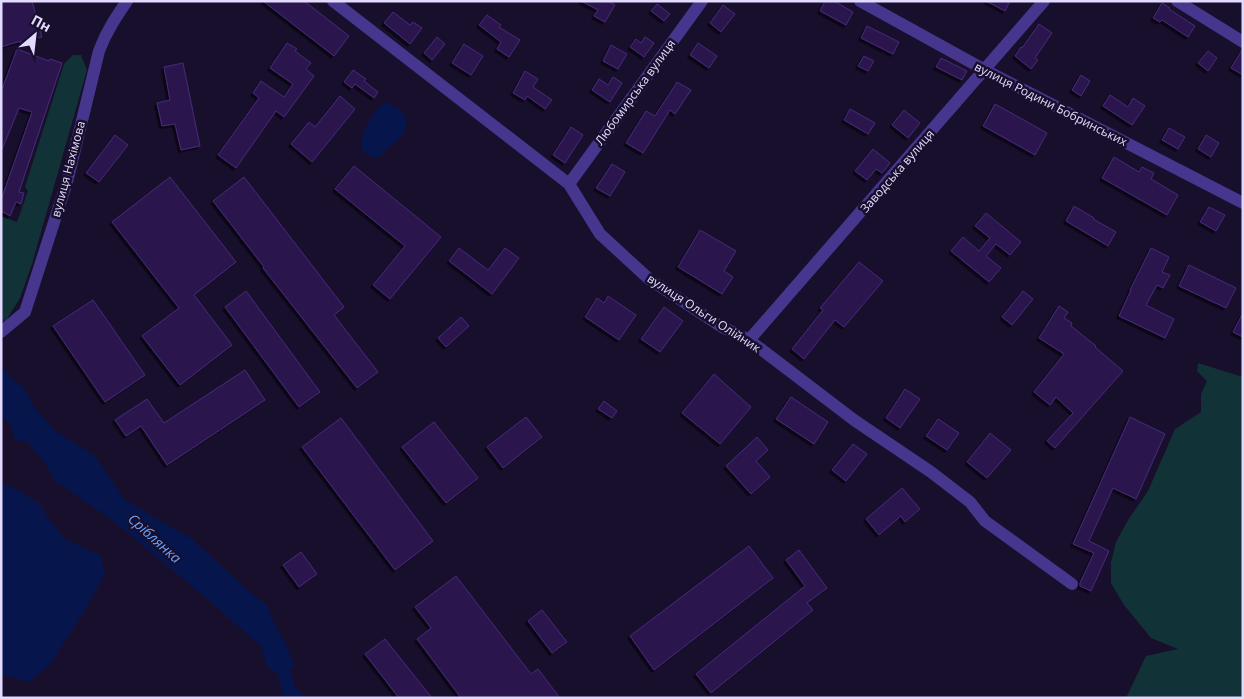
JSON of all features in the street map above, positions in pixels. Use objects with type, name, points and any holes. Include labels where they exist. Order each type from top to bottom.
[{"type":"street","name":"вулиця Нахімова","points":[[1,332],[24,312],[67,182],[99,51],[113,21],[127,1]]},
{"type":"street","name":"вулиця Ольги Олійник","points":[[333,1],[569,184],[600,234],[649,279],[722,327],[749,340],[854,420],[931,472],[970,502],[985,521],[1072,584]]},
{"type":"street","name":"Любомирська вулиця","points":[[569,184],[702,1]]},
{"type":"street","name":"вулиця Родини Бобринських","points":[[860,1],[986,70],[1243,203]]},
{"type":"street","name":"Заводська вулиця","points":[[749,340],[986,70],[1044,1]]},
{"type":"street","points":[[1177,1],[1243,42]]},
{"type":"green space","points":[[73,55],[81,55],[87,70],[32,264],[20,298],[7,319],[1,322],[1,216],[17,222],[28,191],[25,187],[64,64]]},
{"type":"green space","points":[[1198,363],[1243,377],[1243,698],[1126,698],[1146,656],[1178,649],[1151,638],[1124,605],[1111,583],[1111,562],[1116,542],[1128,520],[1148,491],[1175,429],[1201,412],[1201,394],[1207,381],[1197,371]]},
{"type":"water","points":[[385,102],[396,107],[404,115],[406,120],[405,131],[384,153],[373,157],[367,155],[361,148],[363,134],[368,122]]},
{"type":"water","name":"Сріблянка","points":[[1,366],[12,379],[23,387],[32,404],[54,430],[95,456],[125,500],[192,539],[251,593],[267,605],[295,667],[290,670],[295,687],[304,698],[286,698],[281,690],[279,676],[267,666],[261,646],[108,517],[55,481],[45,463],[27,442],[15,440],[10,424],[1,416]]},
{"type":"water","points":[[1,482],[40,504],[48,518],[65,539],[100,555],[105,574],[85,610],[51,663],[30,682],[1,674]]},
{"type":"building","points":[[1,1],[32,1],[42,37],[1,47]]},
{"type":"building","points":[[263,1],[304,1],[349,36],[334,56]]},
{"type":"building","points":[[581,1],[608,1],[615,5],[605,22],[594,16],[598,10]]},
{"type":"building","points":[[825,1],[834,1],[853,12],[846,25],[820,11]]},
{"type":"building","points":[[986,1],[1010,1],[1005,11]]},
{"type":"building","points":[[1162,3],[1195,26],[1188,37],[1162,20],[1160,22],[1153,18]]},
{"type":"building","points":[[657,4],[670,14],[664,21],[651,11]]},
{"type":"building","points":[[723,5],[735,14],[721,32],[710,23]]},
{"type":"building","points":[[393,12],[410,25],[413,22],[422,28],[410,44],[384,23]]},
{"type":"building","points":[[487,15],[501,25],[499,27],[520,40],[509,57],[497,49],[501,42],[479,25]]},
{"type":"building","points":[[1039,24],[1052,33],[1035,58],[1038,60],[1031,69],[1015,56]]},
{"type":"building","points":[[867,26],[899,42],[893,54],[861,38]]},
{"type":"building","points":[[437,37],[445,44],[432,60],[424,53]]},
{"type":"building","points":[[645,37],[654,43],[644,57],[630,47],[636,39],[641,43]]},
{"type":"building","points":[[287,43],[297,49],[295,51],[311,63],[306,69],[314,76],[284,117],[276,111],[236,168],[218,155],[259,98],[253,93],[261,81],[284,97],[293,84],[270,68]]},
{"type":"building","points":[[698,43],[717,56],[709,68],[690,55]]},
{"type":"building","points":[[464,44],[483,56],[471,75],[452,63]]},
{"type":"building","points":[[611,45],[627,54],[618,69],[603,61]]},
{"type":"building","points":[[17,49],[49,61],[50,59],[62,63],[19,192],[24,193],[21,204],[16,202],[10,216],[1,211],[1,200],[32,112],[19,108],[1,152],[1,92]]},
{"type":"building","points":[[1243,50],[1243,75],[1231,68]]},
{"type":"building","points":[[1208,51],[1217,58],[1208,71],[1198,63]]},
{"type":"building","points":[[864,56],[874,61],[868,71],[858,66]]},
{"type":"building","points":[[941,58],[967,71],[962,80],[936,67]]},
{"type":"building","points":[[183,63],[200,146],[181,150],[175,124],[162,126],[157,103],[170,100],[164,67]]},
{"type":"building","points":[[353,70],[366,79],[364,81],[378,92],[374,98],[355,84],[352,88],[344,82]]},
{"type":"building","points":[[525,71],[538,79],[533,87],[552,100],[545,109],[527,96],[525,100],[513,93]]},
{"type":"building","points":[[1081,75],[1090,81],[1081,96],[1072,90]]},
{"type":"building","points":[[613,77],[622,83],[610,102],[592,90],[599,79],[608,85]]},
{"type":"building","points":[[677,82],[691,90],[675,114],[670,110],[643,153],[626,143],[646,111],[655,116]]},
{"type":"building","points":[[1110,95],[1128,107],[1133,98],[1145,106],[1132,125],[1103,106]]},
{"type":"building","points":[[340,96],[355,109],[312,162],[291,144],[309,122],[315,127]]},
{"type":"building","points":[[995,104],[1047,133],[1035,155],[983,126]]},
{"type":"building","points":[[850,109],[875,123],[868,134],[844,120]]},
{"type":"building","points":[[904,110],[920,123],[908,138],[892,125]]},
{"type":"building","points":[[571,127],[583,135],[565,163],[553,155]]},
{"type":"building","points":[[1169,128],[1185,137],[1178,149],[1162,140]]},
{"type":"building","points":[[115,135],[128,145],[99,182],[86,173]]},
{"type":"building","points":[[1206,135],[1219,143],[1211,157],[1198,149]]},
{"type":"building","points":[[873,149],[890,163],[882,173],[876,169],[867,180],[855,171]]},
{"type":"building","points":[[1114,157],[1139,172],[1142,167],[1154,173],[1151,179],[1178,195],[1167,215],[1102,178]]},
{"type":"building","points":[[612,164],[625,172],[610,196],[596,188]]},
{"type":"building","points":[[354,166],[441,237],[390,299],[373,285],[405,246],[335,189]]},
{"type":"building","points":[[170,177],[236,262],[194,295],[232,345],[180,385],[142,336],[179,308],[112,222]]},
{"type":"building","points":[[244,177],[344,307],[334,315],[378,372],[357,388],[213,201]]},
{"type":"building","points":[[1074,206],[1116,232],[1108,246],[1066,221]]},
{"type":"building","points":[[1209,207],[1225,215],[1216,231],[1200,222]]},
{"type":"building","points":[[986,213],[1021,242],[1010,255],[996,244],[986,256],[1001,268],[989,282],[951,251],[963,237],[979,251],[990,238],[975,226]]},
{"type":"building","points":[[700,230],[736,251],[724,271],[733,277],[722,294],[678,267]]},
{"type":"building","points":[[459,248],[488,270],[505,248],[519,258],[492,294],[449,261]]},
{"type":"building","points":[[1151,248],[1169,257],[1162,272],[1170,275],[1163,288],[1157,285],[1146,305],[1174,319],[1165,338],[1119,316]]},
{"type":"building","points":[[859,262],[883,281],[844,327],[835,320],[804,359],[792,349],[823,310],[820,308]]},
{"type":"building","points":[[1189,265],[1236,288],[1226,308],[1179,286]]},
{"type":"building","points":[[246,291],[320,392],[299,407],[225,307]]},
{"type":"building","points":[[1023,291],[1033,299],[1012,325],[1002,317]]},
{"type":"building","points":[[608,296],[636,315],[619,340],[585,317],[597,298],[604,303]]},
{"type":"building","points":[[93,300],[145,375],[105,402],[53,326]]},
{"type":"building","points":[[1059,306],[1068,312],[1064,318],[1072,323],[1071,326],[1123,371],[1055,448],[1047,441],[1073,413],[1056,397],[1050,405],[1034,392],[1064,354],[1039,338]]},
{"type":"building","points":[[664,307],[683,321],[660,352],[641,339]]},
{"type":"building","points":[[1243,313],[1243,337],[1233,332]]},
{"type":"building","points":[[461,317],[469,326],[446,347],[438,338]]},
{"type":"building","points":[[245,370],[265,400],[167,465],[141,426],[126,436],[115,420],[147,399],[164,423]]},
{"type":"building","points":[[714,374],[751,407],[720,444],[682,413]]},
{"type":"building","points":[[905,389],[920,399],[900,428],[886,418]]},
{"type":"building","points":[[791,397],[828,422],[814,444],[776,419]]},
{"type":"building","points":[[604,401],[617,411],[612,418],[598,409]]},
{"type":"building","points":[[526,417],[542,437],[503,468],[487,447]]},
{"type":"building","points":[[1130,417],[1165,434],[1136,499],[1113,488],[1089,541],[1109,551],[1091,591],[1080,586],[1080,583],[1094,553],[1073,544]]},
{"type":"building","points":[[341,418],[433,541],[395,570],[302,447]]},
{"type":"building","points":[[938,419],[959,433],[947,450],[926,436]]},
{"type":"building","points":[[434,422],[478,478],[446,503],[402,447]]},
{"type":"building","points":[[990,433],[1011,450],[987,478],[967,462]]},
{"type":"building","points":[[757,437],[768,450],[756,461],[770,477],[751,494],[726,466]]},
{"type":"building","points":[[853,444],[867,454],[846,481],[832,470]]},
{"type":"building","points":[[902,488],[920,509],[905,522],[901,516],[879,535],[866,519]]},
{"type":"building","points":[[749,546],[773,578],[654,670],[630,636]]},
{"type":"building","points":[[799,550],[827,588],[807,603],[813,610],[711,693],[696,674],[805,586],[786,560]]},
{"type":"building","points":[[301,552],[317,574],[299,587],[283,565]]},
{"type":"building","points":[[456,576],[531,674],[538,669],[560,698],[461,698],[417,639],[431,628],[415,607]]},
{"type":"building","points":[[542,610],[567,642],[552,653],[528,621]]},
{"type":"building","points":[[385,639],[432,698],[399,698],[365,654]]}]
